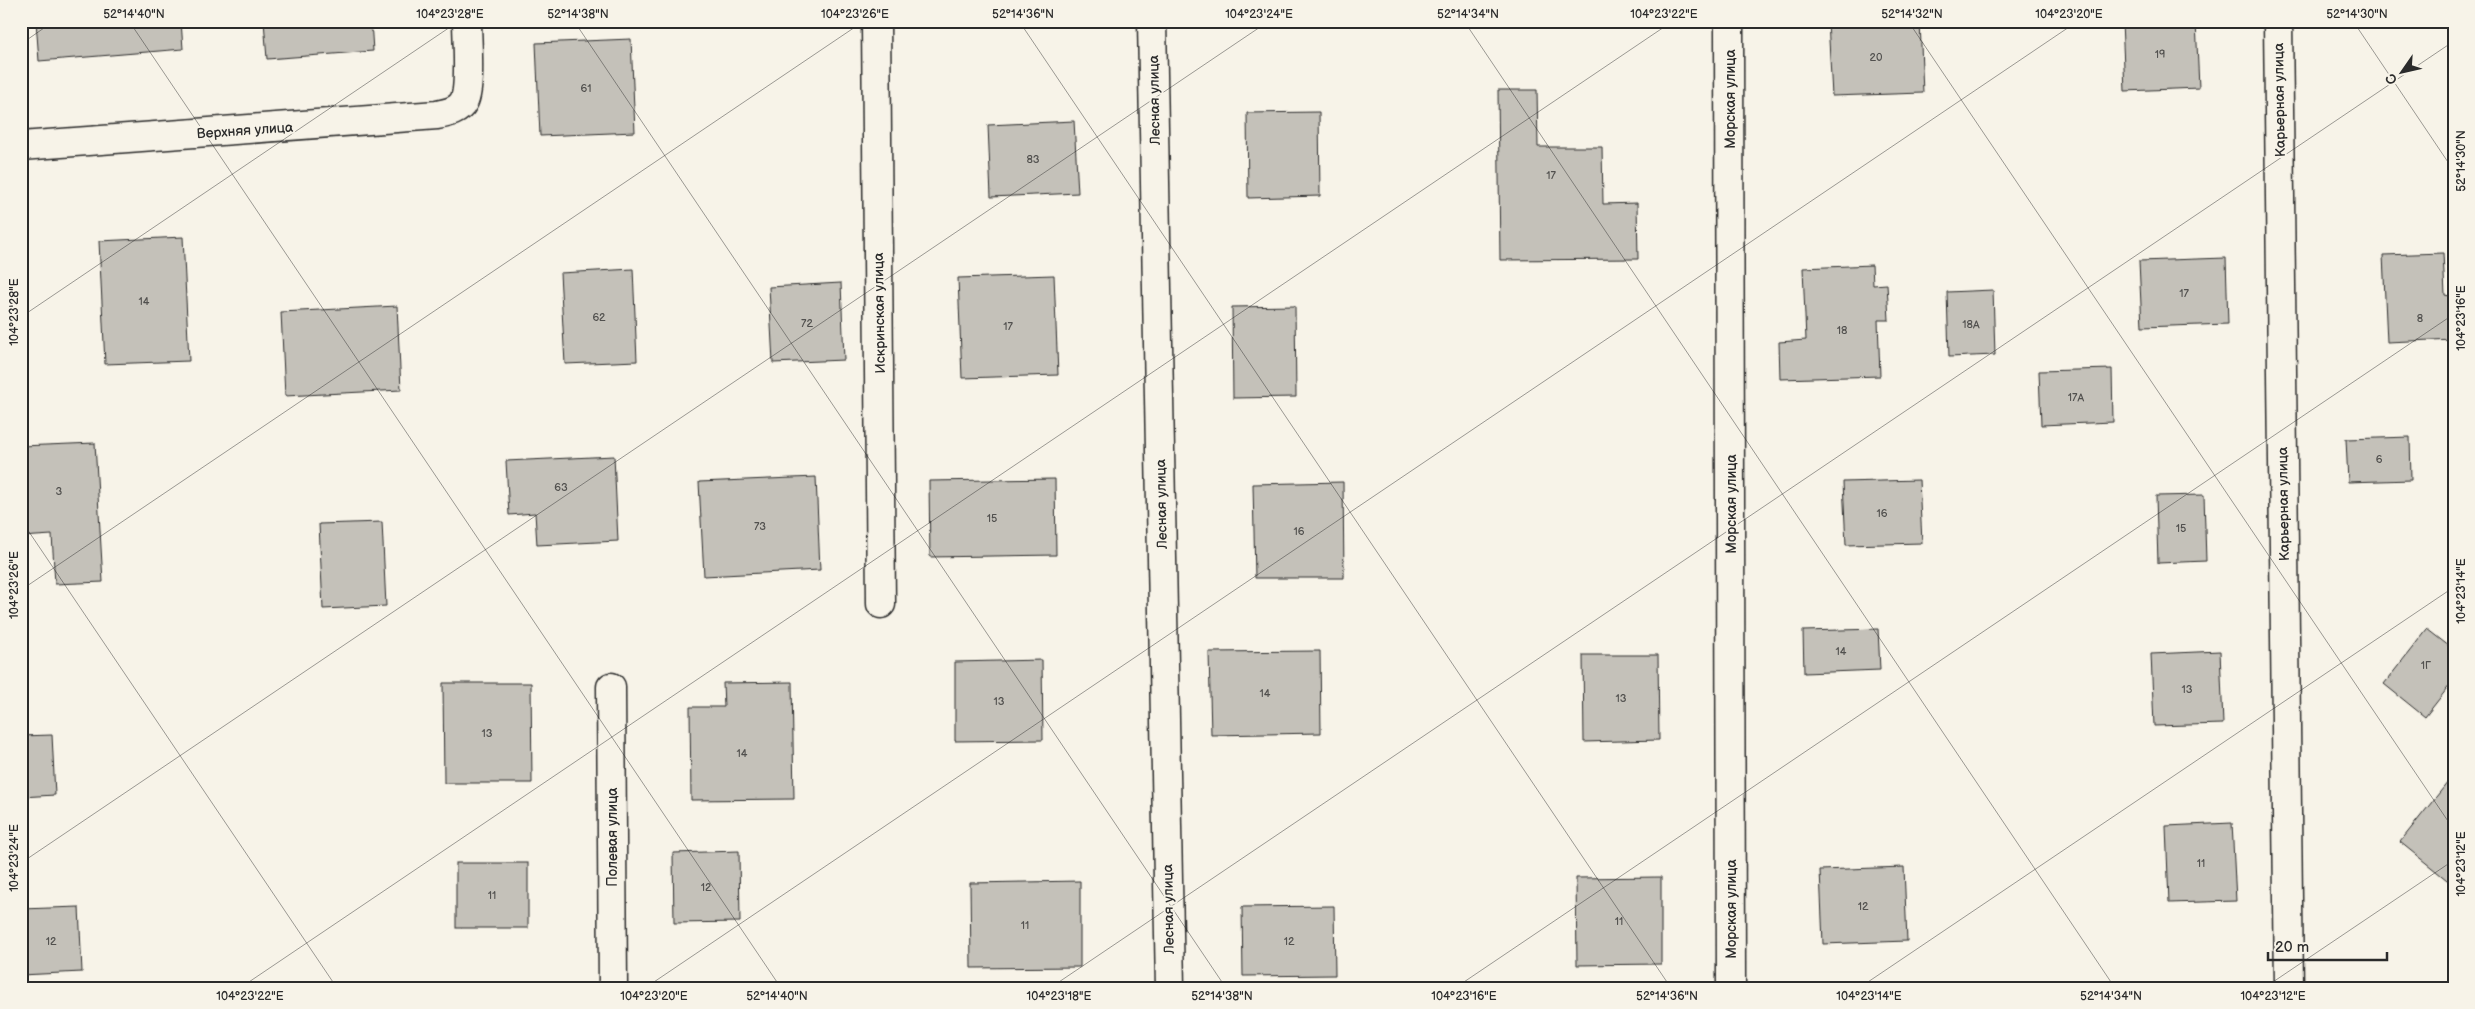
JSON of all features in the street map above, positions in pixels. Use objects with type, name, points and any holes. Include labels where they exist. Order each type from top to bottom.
[{"type":"street","name":"Верхняя улица","points":[[21,146],[437,115],[453,112],[464,101],[467,89],[467,21]]},
{"type":"street","name":"Искринская улица","points":[[876,21],[881,604]]},
{"type":"street","name":"Лесная улица","points":[[1152,21],[1170,988]]},
{"type":"street","name":"Морская улица","points":[[1729,21],[1731,988]]},
{"type":"street","name":"Карьерная улица","points":[[2278,21],[2289,988]]},
{"type":"street","name":"Полевая улица","points":[[611,687],[613,988]]},
{"type":"building","points":[[36,21],[181,21],[183,49],[39,61]]},
{"type":"building","points":[[264,21],[371,21],[373,51],[267,59]]},
{"type":"building","points":[[1828,21],[1920,21],[1923,93],[1832,96]]},
{"type":"building","points":[[2122,21],[2196,21],[2199,88],[2125,91]]},
{"type":"building","points":[[631,39],[635,132],[540,136],[536,43]]},
{"type":"building","points":[[1498,90],[1537,90],[1538,147],[1602,147],[1603,204],[1637,203],[1638,259],[1500,260]]},
{"type":"building","points":[[1319,112],[1320,196],[1248,198],[1247,113]]},
{"type":"building","points":[[1074,121],[1078,193],[991,197],[988,125]]},
{"type":"building","points":[[183,237],[189,361],[105,364],[99,241]]},
{"type":"building","points":[[2443,253],[2445,295],[2454,297],[2454,339],[2387,342],[2383,255]]},
{"type":"building","points":[[2226,258],[2228,324],[2142,327],[2139,261]]},
{"type":"building","points":[[1872,265],[1873,285],[1887,284],[1889,320],[1878,320],[1880,376],[1780,379],[1779,342],[1806,340],[1803,268]]},
{"type":"building","points":[[633,269],[637,361],[565,364],[560,273]]},
{"type":"building","points":[[1054,275],[1058,375],[962,378],[958,278]]},
{"type":"building","points":[[841,283],[844,360],[773,363],[769,287]]},
{"type":"building","points":[[1993,290],[1995,355],[1949,357],[1947,292]]},
{"type":"building","points":[[397,306],[401,390],[285,396],[281,312]]},
{"type":"building","points":[[1295,306],[1296,397],[1233,398],[1232,307]]},
{"type":"building","points":[[2112,369],[2113,422],[2041,425],[2039,371]]},
{"type":"building","points":[[2410,437],[2411,480],[2348,482],[2346,439]]},
{"type":"building","points":[[95,443],[103,582],[55,584],[52,535],[21,537],[21,446]]},
{"type":"building","points":[[614,456],[618,541],[537,545],[535,513],[509,515],[506,461]]},
{"type":"building","points":[[816,477],[820,570],[704,576],[699,482]]},
{"type":"building","points":[[1055,479],[1056,555],[930,557],[929,481]]},
{"type":"building","points":[[1919,480],[1922,543],[1846,545],[1843,482]]},
{"type":"building","points":[[1343,482],[1344,578],[1255,578],[1253,484]]},
{"type":"building","points":[[2204,495],[2206,561],[2158,563],[2156,496]]},
{"type":"building","points":[[382,522],[386,606],[323,609],[319,524]]},
{"type":"building","points":[[1878,629],[1880,670],[1804,673],[1803,631]]},
{"type":"building","points":[[2427,629],[2454,650],[2454,680],[2425,717],[2384,684]]},
{"type":"building","points":[[1320,651],[1321,733],[1211,735],[1209,652]]},
{"type":"building","points":[[2220,651],[2223,724],[2154,726],[2151,654]]},
{"type":"building","points":[[1583,655],[1658,655],[1659,740],[1584,742]]},
{"type":"building","points":[[1042,660],[1043,740],[955,741],[955,662]]},
{"type":"building","points":[[792,682],[794,799],[691,800],[690,707],[724,707],[723,683]]},
{"type":"building","points":[[443,683],[531,683],[532,783],[444,783]]},
{"type":"building","points":[[52,735],[55,795],[21,797],[21,736]]},
{"type":"building","points":[[2452,777],[2454,779],[2454,881],[2452,884],[2400,842]]},
{"type":"building","points":[[2232,823],[2236,901],[2169,903],[2166,826]]},
{"type":"building","points":[[739,851],[740,922],[674,923],[673,853]]},
{"type":"building","points":[[456,863],[528,863],[528,928],[456,928]]},
{"type":"building","points":[[1904,867],[1907,941],[1823,944],[1820,870]]},
{"type":"building","points":[[1661,877],[1661,964],[1577,965],[1576,878]]},
{"type":"building","points":[[1080,881],[1080,967],[971,968],[970,883]]},
{"type":"building","points":[[1334,906],[1335,975],[1243,976],[1242,907]]},
{"type":"building","points":[[79,907],[82,972],[21,975],[21,909]]}]
